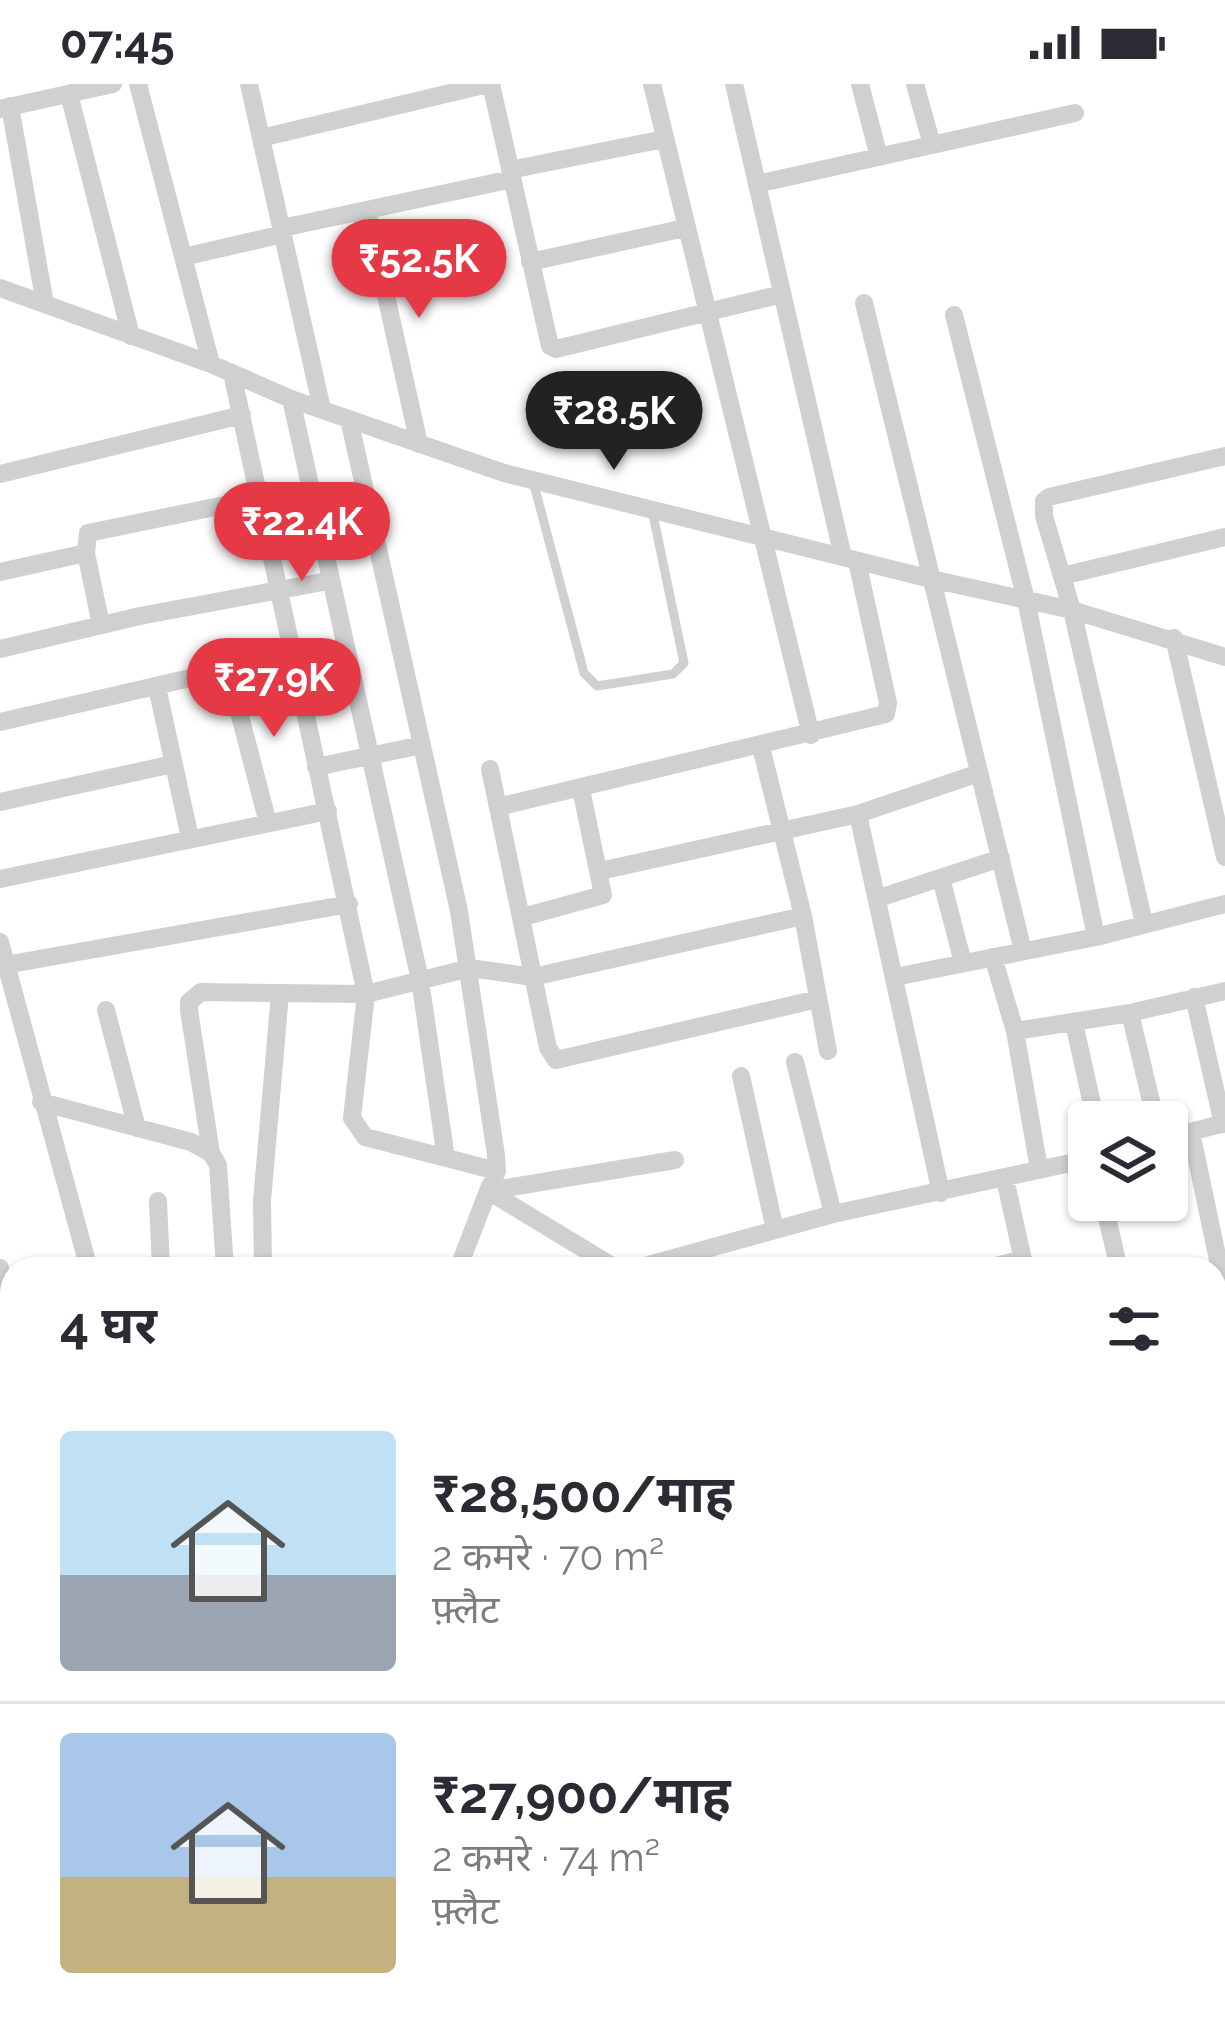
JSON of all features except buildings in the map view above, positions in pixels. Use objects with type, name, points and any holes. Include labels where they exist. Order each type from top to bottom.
[{"type":"street","points":[[45,304],[5,107],[113,84]]},
{"type":"street","points":[[138,84],[211,364]]},
{"type":"street","points":[[249,84],[322,409]]},
{"type":"street","points":[[262,138],[490,84],[546,338],[556,349],[782,294]]},
{"type":"street","points":[[652,84],[811,735]]},
{"type":"street","points":[[498,807],[880,718],[889,710],[782,294],[734,84]]},
{"type":"street","points":[[860,84],[879,157]]},
{"type":"street","points":[[916,84],[932,145]]},
{"type":"street","points":[[69,94],[131,336]]},
{"type":"street","points":[[757,184],[1075,112]]},
{"type":"street","points":[[183,256],[664,139]]},
{"type":"street","points":[[367,210],[418,444]]},
{"type":"street","points":[[530,262],[685,228]]},
{"type":"street","points":[[0,287],[211,364],[291,399],[533,481],[1072,610],[1225,657]]},
{"type":"street","points":[[864,303],[1023,951]]},
{"type":"street","points":[[954,315],[1026,600],[1096,937]]},
{"type":"street","points":[[232,374],[366,994],[352,1118],[364,1137],[497,1171]]},
{"type":"street","points":[[291,399],[420,980],[446,1158]]},
{"type":"street","points":[[0,474],[242,415]]},
{"type":"street","points":[[349,419],[470,968],[497,1171],[463,1257]]},
{"type":"street","points":[[1144,923],[1044,502],[1049,497],[1225,456]]},
{"type":"street","points":[[101,625],[86,553],[86,539],[97,529],[259,498]]},
{"type":"street","points":[[1062,576],[1225,537]]},
{"type":"street","points":[[0,572],[86,553]]},
{"type":"street","points":[[0,649],[328,581]]},
{"type":"street","points":[[1174,638],[1225,857]]},
{"type":"street","points":[[0,722],[294,654]]},
{"type":"street","points":[[228,670],[268,823]]},
{"type":"street","points":[[157,687],[190,838]]},
{"type":"street","points":[[316,767],[422,745]]},
{"type":"street","points":[[761,747],[803,916],[828,1051]]},
{"type":"street","points":[[0,802],[173,764]]},
{"type":"street","points":[[490,769],[551,1056],[562,1061],[818,999]]},
{"type":"street","points":[[600,871],[858,814],[979,773]]},
{"type":"street","points":[[523,917],[601,898],[604,887],[581,788]]},
{"type":"street","points":[[0,879],[328,811]]},
{"type":"street","points":[[858,814],[941,1193]]},
{"type":"street","points":[[879,898],[1000,858]]},
{"type":"street","points":[[940,878],[964,963]]},
{"type":"street","points":[[5,965],[349,904]]},
{"type":"street","points":[[895,977],[1096,937],[1225,904]]},
{"type":"street","points":[[224,1257],[218,1165],[212,1153],[189,1002],[201,992],[366,994],[470,968],[533,977],[803,916]]},
{"type":"street","points":[[0,942],[5,989],[86,1257]]},
{"type":"street","points":[[993,957],[1015,1031],[1039,1169]]},
{"type":"street","points":[[1015,1031],[1225,991]]},
{"type":"street","points":[[263,1257],[262,1201],[280,994]]},
{"type":"street","points":[[1188,1133],[1224,1123],[1194,997]]},
{"type":"street","points":[[106,1010],[137,1128]]},
{"type":"street","points":[[1130,1012],[1151,1101]]},
{"type":"street","points":[[1074,1023],[1091,1101]]},
{"type":"street","points":[[795,1062],[833,1214]]},
{"type":"street","points":[[741,1076],[775,1230]]},
{"type":"street","points":[[41,1102],[191,1142],[212,1153]]},
{"type":"street","points":[[1191,1132],[1216,1257]]},
{"type":"street","points":[[488,1191],[675,1160]]},
{"type":"street","points":[[677,1257],[833,1214],[1068,1163]]},
{"type":"street","points":[[1004,1179],[1022,1257]]},
{"type":"street","points":[[488,1191],[597,1257]]},
{"type":"street","points":[[158,1201],[160,1257]]},
{"type":"street","points":[[1108,1221],[1116,1257]]},
{"type":"lane","points":[[533,481],[584,674],[597,686],[674,674],[684,663],[651,509]]}]
